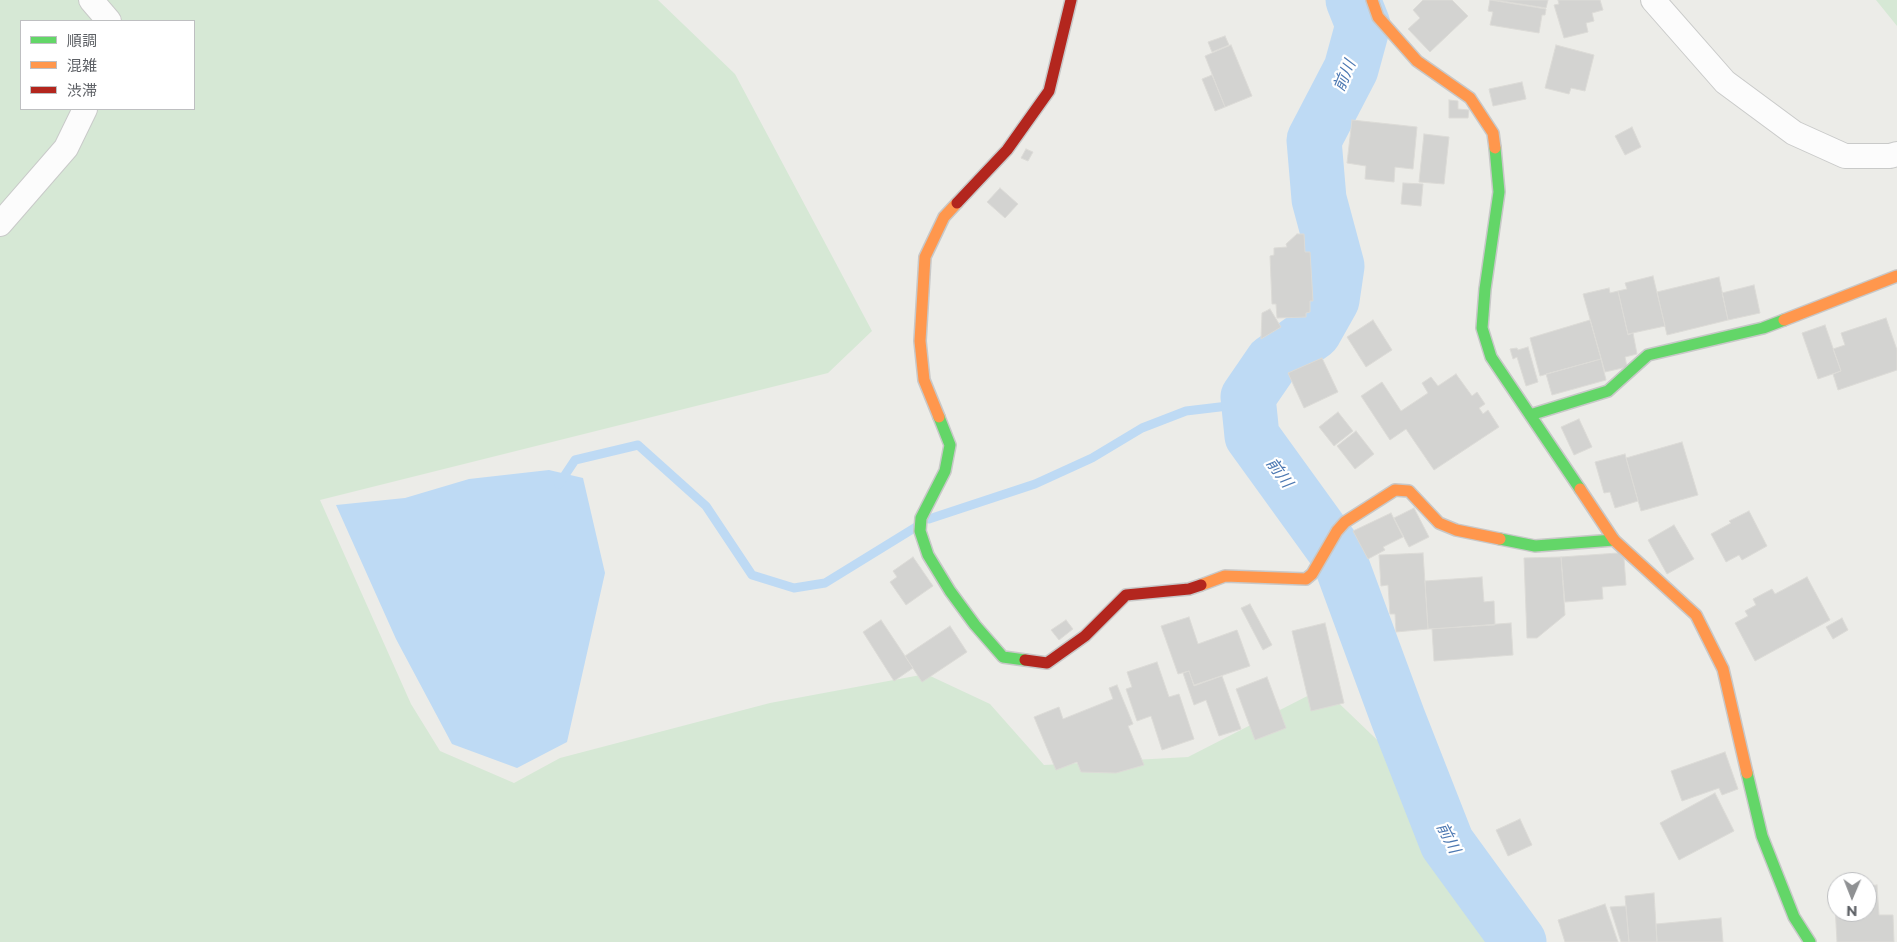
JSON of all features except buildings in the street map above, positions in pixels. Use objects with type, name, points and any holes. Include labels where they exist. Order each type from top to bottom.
[{"type":"street","points":[[91,0],[108,20]]},
{"type":"street","points":[[1071,0],[1049,91],[1007,150],[944,217],[925,257],[920,341],[924,380],[950,445],[945,471],[921,518],[920,531],[928,554],[950,591],[975,625],[1003,657],[1047,664],[1085,636],[1126,596],[1189,589],[1225,576],[1306,579],[1312,574],[1337,531],[1345,522],[1395,490],[1409,490],[1439,523],[1456,530],[1534,546],[1614,540]]},
{"type":"street","points":[[1372,0],[1378,16],[1417,61],[1470,98],[1493,134],[1499,192],[1485,289],[1482,328],[1491,357],[1614,540],[1696,614],[1724,669],[1762,836],[1794,917],[1810,942]]},
{"type":"street","points":[[1653,0],[1725,82],[1794,133],[1845,156],[1890,156],[1897,154]]},
{"type":"street","points":[[0,224],[66,148],[85,110]]},
{"type":"street","points":[[1530,415],[1608,391],[1648,356],[1763,328],[1897,276]]},
{"type":"green space","points":[[0,0],[658,0],[735,74],[872,331],[828,373],[320,500],[411,704],[440,751],[514,783],[560,758],[770,703],[926,674],[990,704],[1044,765],[1188,757],[1323,688],[1395,757],[1512,908],[1546,942],[0,942]]},
{"type":"green space","points":[[1876,0],[1897,0],[1897,26]]},
{"type":"water","points":[[549,470],[583,478],[605,573],[567,742],[517,768],[452,744],[396,639],[336,505],[405,498],[469,479]]},
{"type":"waterway","name":"前川","points":[[1353,0],[1363,25],[1351,69],[1314,140],[1319,199],[1337,266],[1332,300],[1314,332],[1272,362],[1248,397],[1252,436],[1338,555],[1398,718],[1447,843],[1519,942]]},
{"type":"waterway","points":[[929,519],[1035,484],[1092,458],[1142,428],[1186,411],[1228,406],[1249,408]]},
{"type":"waterway","points":[[559,484],[575,460],[638,445],[706,506],[752,575],[794,588],[825,583],[916,527]]},
{"type":"traffic: fast","points":[[1495,148],[1499,192],[1485,289],[1482,328],[1491,357],[1580,489]]},
{"type":"traffic: fast","points":[[1530,415],[1608,391],[1648,355],[1763,328],[1784,320]]},
{"type":"traffic: fast","points":[[939,417],[950,445],[945,471],[921,518],[920,531],[928,555],[950,591],[975,625],[1003,657],[1025,660]]},
{"type":"traffic: fast","points":[[1500,539],[1535,546],[1614,540]]},
{"type":"traffic: fast","points":[[1747,773],[1762,836],[1794,917],[1810,942]]},
{"type":"traffic: slow","points":[[1372,0],[1378,17],[1417,61],[1470,98],[1493,133],[1495,148]]},
{"type":"traffic: slow","points":[[939,417],[924,380],[920,341],[925,257],[944,217],[957,203]]},
{"type":"traffic: slow","points":[[1784,320],[1897,276]]},
{"type":"traffic: slow","points":[[1580,489],[1614,540],[1696,615],[1723,669],[1747,773]]},
{"type":"traffic: slow","points":[[1201,585],[1225,576],[1306,579],[1312,574],[1337,531],[1345,522],[1395,490],[1409,491],[1439,523],[1456,530],[1500,539]]},
{"type":"traffic: jam","points":[[957,203],[1007,150],[1049,91],[1071,0]]},
{"type":"traffic: jam","points":[[1025,660],[1047,663],[1085,636],[1126,595],[1189,589],[1201,585]]}]
